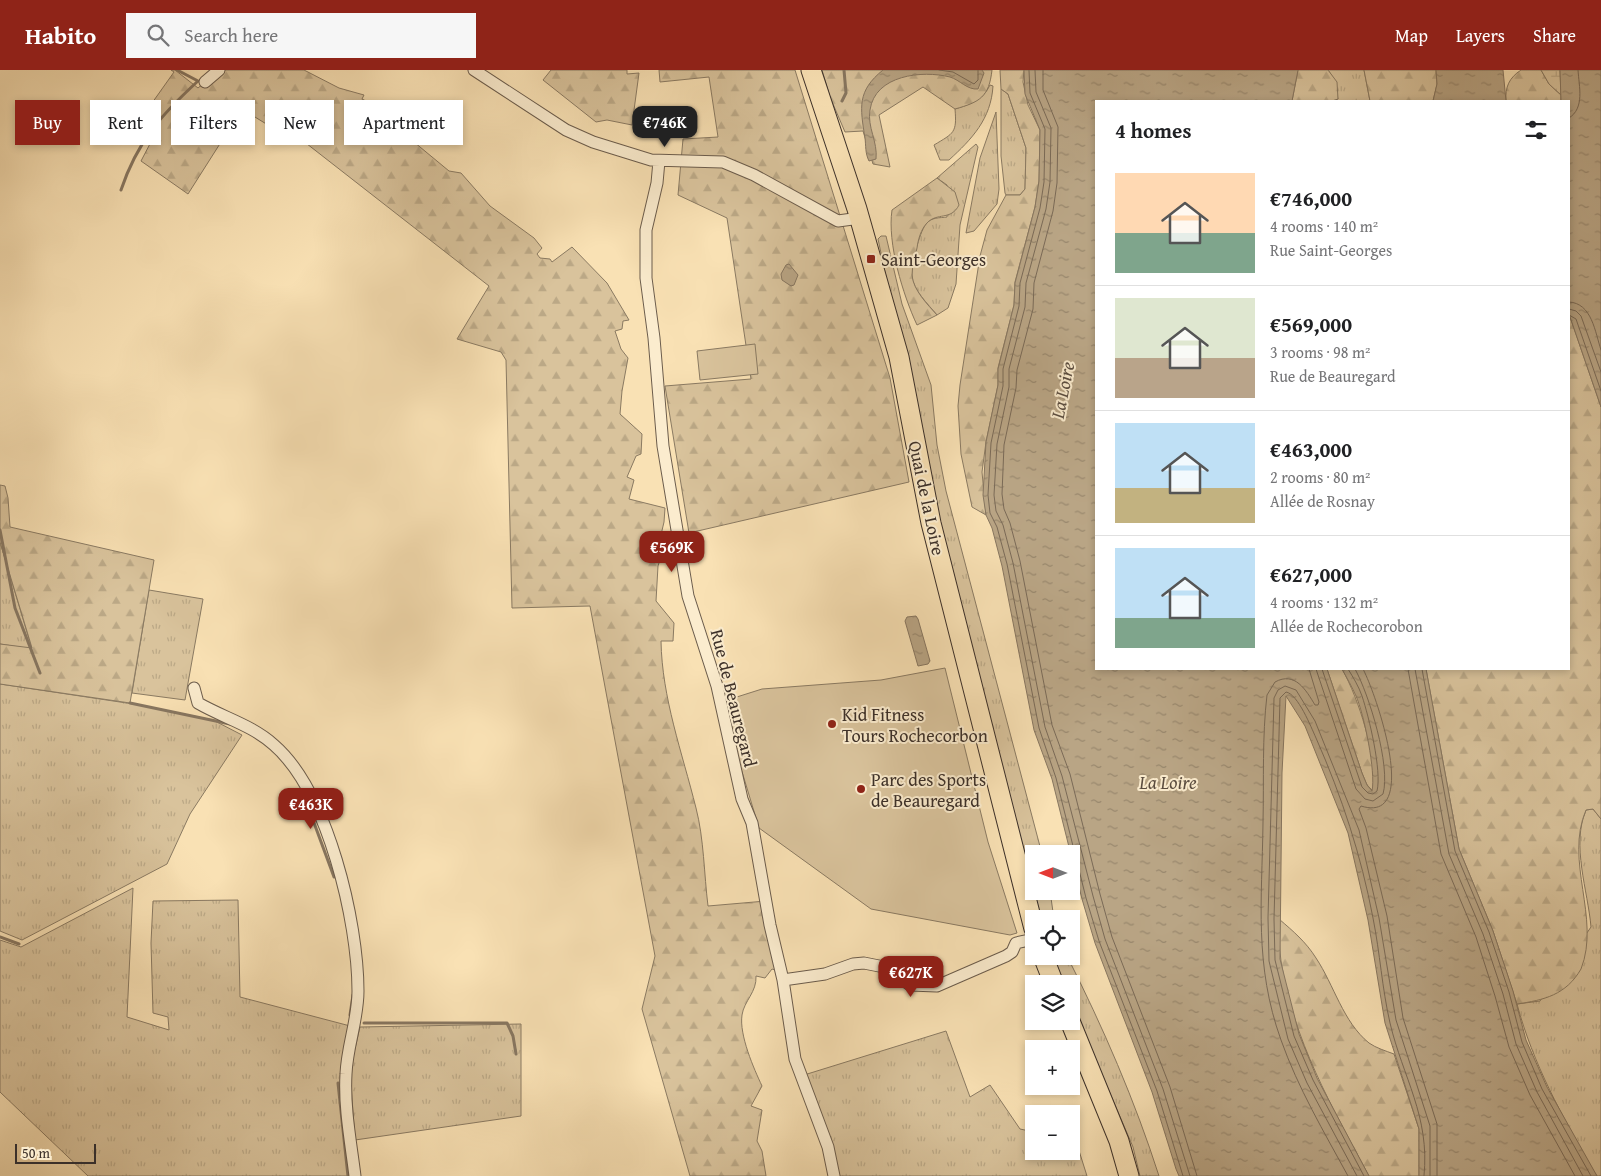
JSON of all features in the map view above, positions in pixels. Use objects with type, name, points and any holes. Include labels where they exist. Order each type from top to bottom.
[{"type":"main road","name":"Quai de la Loire","points":[[811,70],[860,218],[899,357],[931,523],[1029,910]]},
{"type":"main road","points":[[1074,1030],[1119,1141],[1129,1176]]},
{"type":"street","points":[[205,82],[219,70]]},
{"type":"street","points":[[474,70],[566,130],[604,146],[640,158],[659,161],[723,162],[754,175],[838,221],[860,218]]},
{"type":"street","name":"Rue de Beauregard","points":[[659,161],[657,183],[646,230],[645,248],[663,446],[689,603],[717,686],[740,790],[752,823],[770,925],[783,977],[795,1059],[828,1147],[834,1176]]},
{"type":"street","points":[[194,688],[198,703],[244,724],[276,746],[291,763],[313,799],[344,888],[358,974],[357,1010],[348,1057],[346,1095],[355,1176]]},
{"type":"street","points":[[783,977],[826,974],[853,964],[864,963],[884,967],[910,985],[937,986],[1006,956],[1012,952],[1016,943],[1025,941]]},
{"type":"green space","points":[[171,70],[175,70],[198,88],[219,70],[304,70],[339,88],[364,95],[362,99],[364,100],[344,100],[344,145],[418,145],[449,171],[461,173],[490,206],[534,238],[542,248],[537,254],[540,258],[550,259],[552,262],[572,247],[607,283],[629,320],[623,321],[622,329],[615,331],[621,349],[628,358],[620,414],[642,434],[641,454],[636,456],[627,477],[634,480],[629,499],[665,508],[660,539],[663,540],[664,547],[658,566],[656,601],[674,623],[673,641],[661,641],[662,662],[669,704],[699,820],[708,906],[766,901],[782,972],[772,969],[765,978],[756,976],[755,987],[742,1015],[745,1042],[762,1086],[751,1106],[762,1110],[757,1141],[762,1151],[766,1176],[690,1176],[642,1009],[655,956],[590,606],[512,608],[506,360],[501,352],[457,339],[489,286],[308,145],[334,145],[334,100],[265,100],[265,123],[255,117],[255,100],[171,100],[171,145],[219,145],[188,194],[141,161],[149,145],[161,145],[161,100],[154,100],[174,72]]},
{"type":"green space","points":[[551,70],[627,70],[627,74],[639,73],[632,125],[607,120],[596,122],[543,80]]},
{"type":"green space","points":[[659,70],[795,70],[890,378],[909,482],[689,533],[665,386],[751,379],[727,218],[678,195],[683,139],[718,137],[709,77],[660,82]]},
{"type":"green space","points":[[822,70],[992,70],[986,92],[971,104],[955,109],[923,87],[879,115],[890,167],[873,164],[863,131],[845,132],[830,97]]},
{"type":"green space","points":[[1000,70],[1024,70],[1023,82],[1028,105],[1040,130],[1039,181],[1035,207],[1015,282],[1014,305],[998,368],[998,385],[986,442],[982,472],[986,515],[972,507],[961,454],[958,406],[980,256],[987,230],[1006,195],[1020,195],[1025,189],[1026,148],[1008,94],[1001,89]]},
{"type":"green space","points":[[1298,70],[1328,70],[1337,82],[1338,99],[1292,100]]},
{"type":"green space","points":[[1328,70],[1364,70],[1370,100],[1335,100],[1338,99],[1332,76]]},
{"type":"green space","points":[[1364,70],[1436,70],[1437,84],[1433,100],[1370,100]]},
{"type":"green space","points":[[1521,70],[1541,70],[1549,84],[1561,95],[1561,100],[1506,100],[1506,91],[1513,76]]},
{"type":"green space","points":[[1541,70],[1560,70],[1561,95],[1549,84]]},
{"type":"green space","points":[[990,85],[993,86],[989,109],[979,128],[949,160],[940,160],[934,145],[950,135],[955,128],[955,109],[976,101]]},
{"type":"green space","points":[[1001,89],[1008,94],[1026,148],[1025,189],[1020,195],[1006,195],[1005,193],[1001,156]]},
{"type":"green space","points":[[996,112],[999,189],[997,204],[974,231],[966,233],[980,158]]},
{"type":"green space","points":[[976,144],[978,147],[960,225],[956,284],[948,308],[937,315],[922,297],[913,281],[914,257],[926,224],[933,219],[947,217],[947,185],[937,178]]},
{"type":"green space","points":[[937,178],[955,192],[959,205],[952,213],[931,220],[925,225],[920,235],[912,269],[913,281],[922,297],[937,315],[917,325],[906,299],[897,269],[892,238],[892,210]]},
{"type":"green space","points":[[881,236],[886,236],[902,304],[931,385],[937,445],[946,491],[1040,845],[1025,845],[1025,871],[930,491],[878,239]]},
{"type":"green space","points":[[1570,317],[1601,407],[1601,819],[1593,809],[1586,810],[1580,829],[1580,869],[1587,930],[1586,950],[1581,969],[1568,985],[1554,995],[1536,1001],[1517,1004],[1493,931],[1459,849],[1426,670],[1570,670]]},
{"type":"green space","points":[[755,344],[758,374],[700,380],[697,351]]},
{"type":"green space","points":[[0,485],[5,486],[8,498],[10,527],[154,560],[130,703],[0,684],[0,644],[32,648],[0,542]]},
{"type":"green space","points":[[0,542],[32,649],[0,644]]},
{"type":"green space","points":[[149,590],[203,599],[185,700],[132,693]]},
{"type":"green space","name":"Parc des Sports de Beauregard","points":[[945,668],[988,842],[1017,933],[1010,935],[871,909],[759,828],[721,702],[762,689],[881,680]]},
{"type":"green space","points":[[1327,670],[1342,670],[1355,696],[1369,745],[1374,777],[1373,791],[1367,785]]},
{"type":"green space","points":[[0,684],[140,705],[213,720],[242,735],[190,814],[167,864],[22,940],[0,931]]},
{"type":"green space","points":[[1593,809],[1601,819],[1601,1176],[1597,1176],[1593,1170],[1549,1089],[1531,1048],[1517,1004],[1540,1001],[1591,927],[1580,853],[1580,838],[1586,810]]},
{"type":"green space","points":[[133,888],[127,1017],[169,1030],[168,1017],[153,1013],[151,943],[153,901],[238,900],[240,997],[354,1027],[343,1065],[352,1176],[88,1176],[0,1092],[0,940],[21,947]]},
{"type":"green space","points":[[1032,900],[1051,900],[1053,910],[1035,910]]},
{"type":"green space","points":[[1279,919],[1312,952],[1352,1025],[1369,1043],[1394,1054],[1419,1129],[1419,1176],[1369,1176],[1328,1098],[1304,1046],[1287,990],[1281,961]]},
{"type":"green space","points":[[1057,965],[1071,965],[1076,975],[1060,975]]},
{"type":"green space","points":[[1080,983],[1106,1037],[1129,1092],[1159,1176],[1140,1176],[1133,1147],[1080,1023]]},
{"type":"green space","points":[[521,1024],[521,1116],[355,1140],[350,1070],[360,1027]]},
{"type":"green space","points":[[946,1031],[970,1097],[990,1085],[1020,1129],[1025,1130],[1025,1160],[1080,1160],[1080,1154],[1087,1176],[835,1176],[804,1075]]},
{"type":"water","points":[[883,70],[982,70],[984,73],[978,89],[970,88],[954,78],[939,75],[914,75],[890,82],[874,98],[870,110],[869,116],[876,159],[869,161],[866,152],[862,100],[869,85]]},
{"type":"water","name":"La Loire","points":[[1024,70],[1298,70],[1292,100],[1095,100],[1095,670],[1327,670],[1362,773],[1372,791],[1371,757],[1362,716],[1356,696],[1343,670],[1426,670],[1459,849],[1493,931],[1513,991],[1526,1040],[1547,1087],[1597,1176],[1419,1176],[1419,1129],[1385,1023],[1368,920],[1348,833],[1305,726],[1286,696],[1282,773],[1280,959],[1299,1034],[1317,1078],[1369,1176],[1179,1176],[1152,1092],[1095,943],[1082,899],[1080,891],[1080,845],[1068,845],[1052,779],[1034,730],[1002,566],[992,528],[986,515],[983,495],[986,442],[998,385],[998,369],[1014,305],[1015,283],[1035,207],[1039,181],[1040,130],[1025,94]]},
{"type":"water","points":[[1436,70],[1503,70],[1506,100],[1433,100],[1437,84]]},
{"type":"water","points":[[1560,70],[1601,70],[1601,407],[1570,317],[1570,100],[1561,100]]},
{"type":"water","points":[[789,264],[798,275],[794,285],[791,286],[782,280],[781,274],[786,265]]},
{"type":"water","points":[[916,616],[930,661],[928,664],[918,666],[905,621],[907,617]]},
{"type":"waterway","points":[[177,70],[198,81]]},
{"type":"waterway","points":[[842,101],[846,93],[844,70]]},
{"type":"waterway","points":[[121,190],[127,173],[152,130],[198,81]]},
{"type":"waterway","points":[[0,530],[15,608],[40,673]]},
{"type":"waterway","points":[[130,703],[230,724]]},
{"type":"waterway","points":[[310,812],[334,877]]},
{"type":"waterway","points":[[0,937],[19,944]]},
{"type":"waterway","points":[[350,1015],[353,995]]},
{"type":"waterway","points":[[364,1023],[507,1023],[513,1036],[516,1054]]},
{"type":"waterway","points":[[338,1083],[348,1176]]},
{"type":"place","name":"Saint-Georges","points":[[871,259]]},
{"type":"place","name":"Kid Fitness Tours Rochecorbon","points":[[832,724]]},
{"type":"place","name":"Parc des Sports de Beauregard","points":[[861,789]]}]
